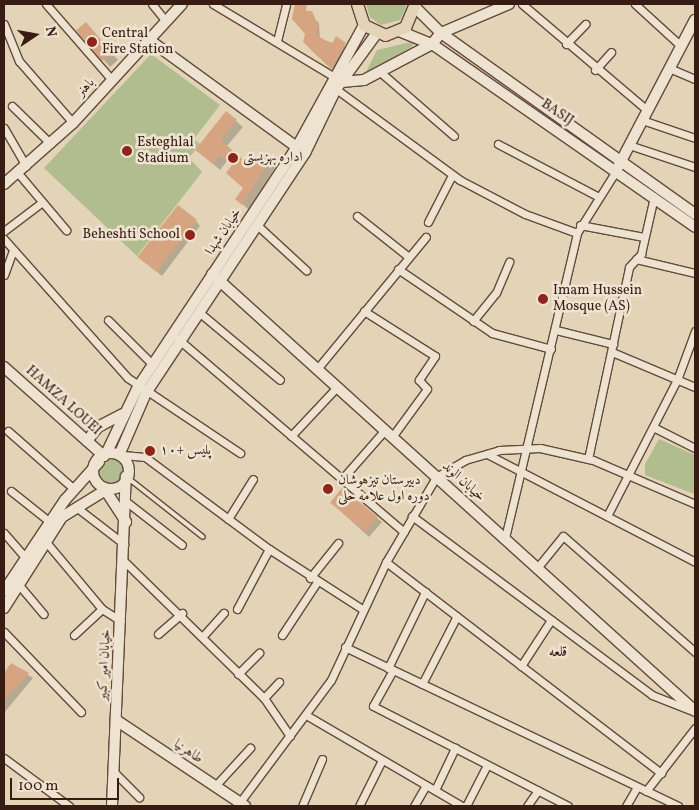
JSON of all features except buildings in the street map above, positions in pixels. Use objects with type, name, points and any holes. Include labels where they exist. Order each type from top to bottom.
[{"type":"main road","name":"باهنر","points":[[4,184],[73,123],[182,4]]},
{"type":"main road","points":[[357,4],[364,25],[377,33],[399,31],[410,21],[415,5]]},
{"type":"main road","points":[[339,86],[364,80],[432,44],[441,33],[509,4]]},
{"type":"main road","name":"BASIJ","points":[[415,5],[441,33],[619,166],[654,197],[695,227]]},
{"type":"main road","points":[[619,166],[695,20]]},
{"type":"main road","name":"خیابان شهدا","points":[[121,454],[152,364],[212,274],[301,150],[333,76],[364,25]]},
{"type":"main road","name":"BASIJ","points":[[399,31],[432,44],[695,214]]},
{"type":"main road","name":"خیابان شهدا","points":[[4,591],[74,489],[103,457],[122,414],[181,341],[200,313],[257,225],[339,86],[377,33]]},
{"type":"main road","points":[[148,39],[301,150]]},
{"type":"main road","name":"خیابان الوند","points":[[212,274],[695,712]]},
{"type":"main road","name":"HAMZA LOUEI","points":[[4,366],[103,457]]},
{"type":"main road","points":[[87,441],[98,427],[122,414]]},
{"type":"main road","points":[[4,608],[62,517],[105,491],[119,487],[126,476],[121,454],[103,457],[96,480],[105,491],[127,526]]},
{"type":"main road","name":"خیابان امیر کبیر","points":[[112,806],[127,526],[126,476]]},
{"type":"main road","name":"طاهرنیا","points":[[116,720],[216,786],[240,805]]},
{"type":"street","points":[[46,4],[112,80]]},
{"type":"street","points":[[152,4],[166,21]]},
{"type":"street","points":[[214,4],[333,76],[339,86],[452,175],[525,214],[578,233]]},
{"type":"street","points":[[277,41],[286,4]]},
{"type":"street","points":[[522,4],[596,70],[647,110]]},
{"type":"street","points":[[634,4],[681,46]]},
{"type":"street","points":[[4,24],[19,61],[73,123]]},
{"type":"street","points":[[566,44],[585,24]]},
{"type":"street","points":[[596,70],[611,52]]},
{"type":"street","points":[[669,68],[695,79]]},
{"type":"street","points":[[379,71],[454,136]]},
{"type":"street","points":[[12,106],[51,144]]},
{"type":"street","points":[[642,120],[695,138]]},
{"type":"street","points":[[4,128],[26,166]]},
{"type":"street","points":[[498,144],[599,197]]},
{"type":"street","points":[[629,146],[695,167]]},
{"type":"street","points":[[505,538],[525,448],[556,330],[580,225],[619,166]]},
{"type":"street","points":[[18,173],[41,203],[66,230]]},
{"type":"street","points":[[428,222],[452,175]]},
{"type":"street","points":[[588,459],[629,267],[636,260],[654,197]]},
{"type":"street","points":[[4,231],[41,203]]},
{"type":"street","points":[[357,216],[409,256]]},
{"type":"street","points":[[257,225],[306,270]]},
{"type":"street","points":[[580,225],[644,237]]},
{"type":"street","points":[[317,369],[426,237]]},
{"type":"street","points":[[4,239],[85,336],[142,390],[240,453]]},
{"type":"street","points":[[4,276],[13,250]]},
{"type":"street","points":[[636,260],[695,273]]},
{"type":"street","points":[[473,321],[496,293],[509,262]]},
{"type":"street","points":[[398,269],[492,333],[551,349]]},
{"type":"street","points":[[341,480],[388,434],[427,389],[419,380],[435,356],[364,311]]},
{"type":"street","points":[[200,313],[280,380]]},
{"type":"street","points":[[108,320],[152,364]]},
{"type":"street","points":[[556,330],[613,348],[695,387]]},
{"type":"street","points":[[607,516],[677,380],[695,331]]},
{"type":"street","points":[[172,334],[404,532]]},
{"type":"street","points":[[291,436],[337,387]]},
{"type":"street","points":[[653,427],[695,448]]},
{"type":"street","points":[[8,431],[74,489]]},
{"type":"street","points":[[240,805],[331,680],[386,562],[436,477],[487,454],[525,448],[588,459],[695,504]]},
{"type":"street","points":[[121,454],[145,457],[269,549],[313,580],[362,610]]},
{"type":"street","points":[[487,454],[695,562]]},
{"type":"street","points":[[228,519],[253,479]]},
{"type":"street","points":[[11,491],[50,522]]},
{"type":"street","points":[[128,502],[182,544]]},
{"type":"street","points":[[76,507],[126,546]]},
{"type":"street","points":[[412,516],[652,695],[695,712]]},
{"type":"street","points":[[4,533],[26,558]]},
{"type":"street","points":[[537,568],[563,536],[695,652]]},
{"type":"street","points":[[46,542],[102,609],[121,621]]},
{"type":"street","points":[[282,636],[313,580],[338,543]]},
{"type":"street","points":[[237,609],[269,549]]},
{"type":"street","points":[[125,562],[182,613],[238,674],[264,698],[290,736]]},
{"type":"street","points":[[386,562],[661,773]]},
{"type":"street","points":[[19,585],[43,614]]},
{"type":"street","points":[[425,592],[373,706],[568,806]]},
{"type":"street","points":[[74,635],[102,609]]},
{"type":"street","points":[[158,634],[182,613]]},
{"type":"street","points":[[203,636],[224,613]]},
{"type":"street","points":[[422,684],[457,616]]},
{"type":"street","points":[[521,666],[551,620]]},
{"type":"street","points":[[4,632],[81,712]]},
{"type":"street","points":[[345,647],[678,806]]},
{"type":"street","points":[[238,674],[259,653]]},
{"type":"street","points":[[264,698],[279,682]]},
{"type":"street","points":[[306,715],[462,806]]},
{"type":"street","points":[[646,791],[695,728]]},
{"type":"street","points":[[216,786],[250,748]]},
{"type":"street","points":[[435,790],[455,748]]},
{"type":"street","points":[[4,758],[64,805]]},
{"type":"street","points":[[302,806],[322,759]]},
{"type":"street","points":[[359,806],[382,760]]},
{"type":"street","points":[[466,806],[487,764]]},
{"type":"street","points":[[113,771],[139,797]]},
{"type":"street","points":[[414,806],[426,785]]},
{"type":"street","points":[[626,806],[637,787]]},
{"type":"street","points":[[527,806],[538,790]]},
{"type":"lane","points":[[126,476],[203,537]]},
{"type":"green space","points":[[366,4],[406,4],[406,8],[400,20],[381,25],[370,17]]},
{"type":"green space","points":[[415,41],[412,47],[365,74],[377,50]]},
{"type":"green space","name":"Esteghlal Stadium","points":[[151,54],[220,105],[194,139],[200,144],[189,158],[202,172],[137,256],[44,168]]},
{"type":"green space","points":[[659,439],[695,455],[694,494],[645,475],[645,464]]},
{"type":"green space","points":[[112,458],[121,462],[125,471],[121,480],[112,484],[103,480],[99,471],[103,462]]},
{"type":"place","name":"Central Fire Station","points":[[92,42]]},
{"type":"place","name":"Esteghlal Stadium","points":[[127,151]]},
{"type":"place","name":"اداره بهزیستی","points":[[233,158]]},
{"type":"place","name":"Beheshti School","points":[[190,235]]},
{"type":"place","name":"Imam Hussein Mosque (AS)","points":[[543,299]]},
{"type":"place","name":"پلیس +۱۰","points":[[150,451]]},
{"type":"place","name":"دبیرستان تیزهوشان دوره اول علامه حلی","points":[[328,489]]},
{"type":"district","name":"قلعه","points":[[558,653]]}]
